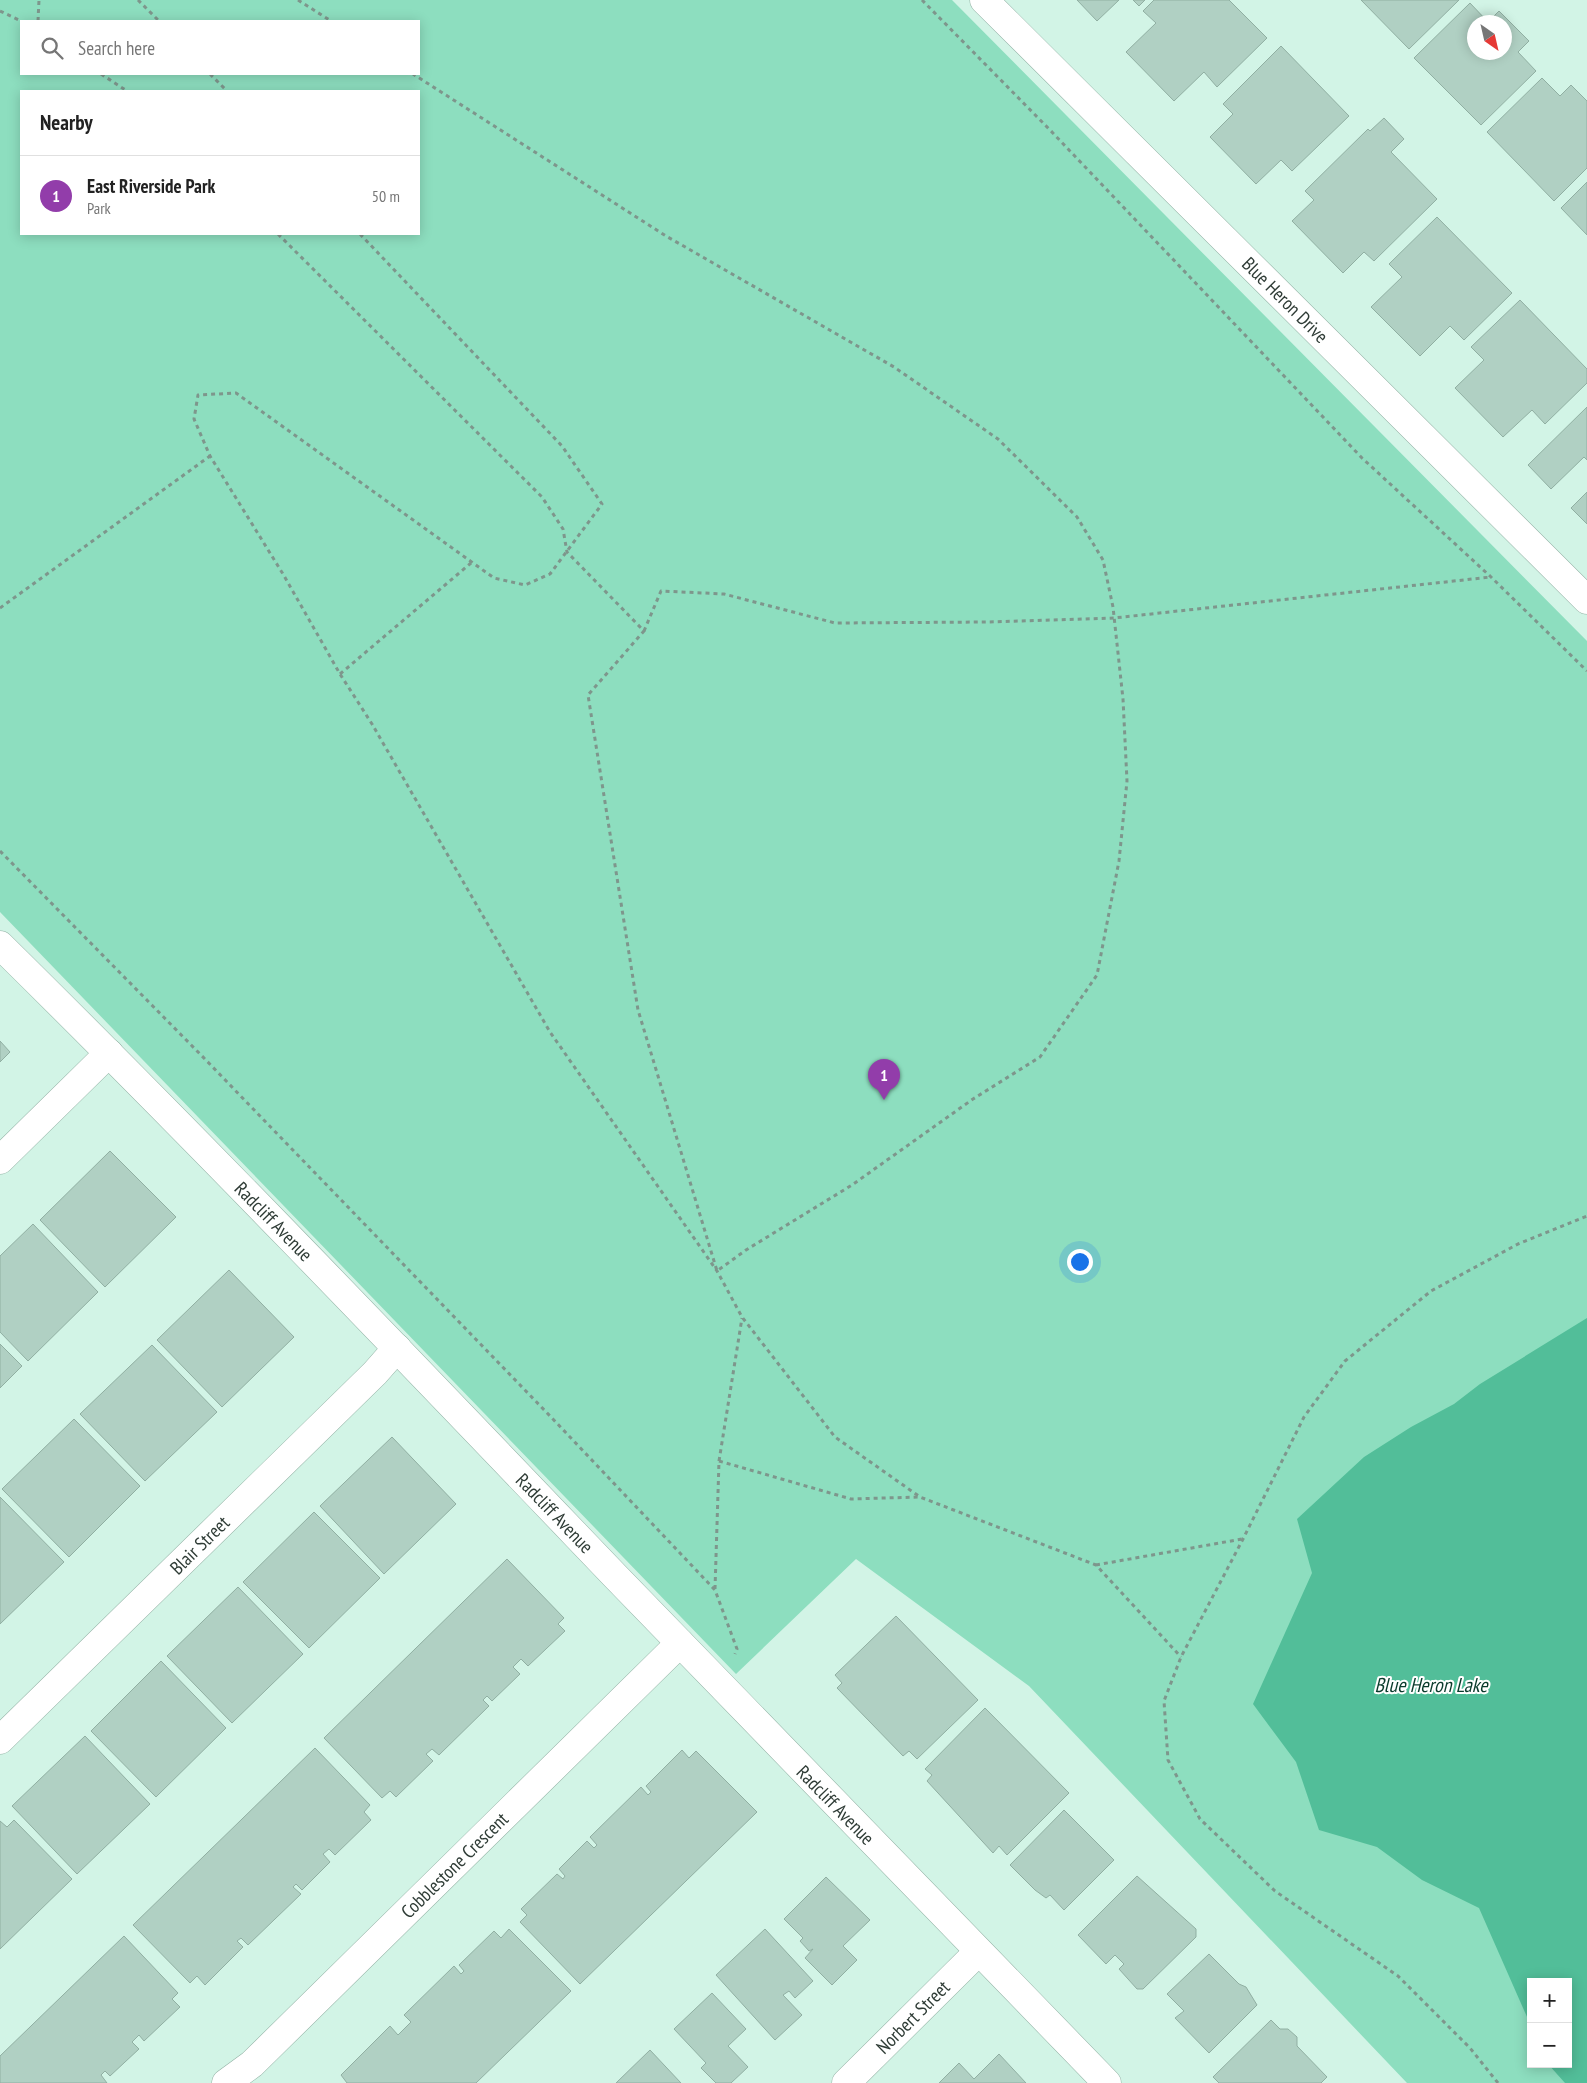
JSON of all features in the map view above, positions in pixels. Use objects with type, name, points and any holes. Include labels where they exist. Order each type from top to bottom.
[{"type":"street","name":"Blue Heron Drive","points":[[984,0],[1587,600]]},
{"type":"street","name":"Radcliff Avenue","points":[[0,945],[110,1053],[397,1348],[978,1952],[1107,2083]]},
{"type":"street","points":[[0,1160],[110,1053]]},
{"type":"street","name":"Blair Street","points":[[0,1740],[375,1373],[397,1348]]},
{"type":"street","name":"Cobblestone Crescent","points":[[226,2083],[252,2064],[680,1643]]},
{"type":"street","name":"Norbert Street","points":[[846,2083],[978,1952]]},
{"type":"path","points":[[38,20],[39,0]]},
{"type":"path","points":[[138,0],[158,20]]},
{"type":"path","points":[[298,0],[330,20]]},
{"type":"path","points":[[922,0],[1050,130],[1362,458],[1492,577],[1587,671]]},
{"type":"path","points":[[0,11],[20,21]]},
{"type":"path","points":[[103,75],[125,90]]},
{"type":"path","points":[[211,75],[226,90]]},
{"type":"path","points":[[415,75],[666,236],[894,367],[998,439],[1077,517],[1103,560],[1114,618],[1123,698],[1127,781],[1118,861],[1097,975],[1040,1056],[973,1099],[852,1185],[746,1250],[717,1271]]},
{"type":"path","points":[[279,235],[542,497],[563,529],[567,552],[644,631]]},
{"type":"path","points":[[361,235],[562,446],[602,504],[550,574],[525,585],[494,578],[236,392],[198,394],[194,419],[210,456],[283,574],[340,674],[372,724],[550,1032],[717,1271],[742,1317],[835,1437],[920,1497],[1096,1565],[1181,1657]]},
{"type":"path","points":[[0,608],[210,456]]},
{"type":"path","points":[[340,674],[472,563]]},
{"type":"path","points":[[717,1271],[638,1010],[588,695],[644,631],[661,591],[724,594],[835,623],[1114,618],[1492,577]]},
{"type":"path","points":[[0,851],[538,1403],[714,1590],[737,1649],[721,1685]]},
{"type":"path","points":[[1498,2083],[1470,2048],[1398,1976],[1275,1891],[1200,1819],[1168,1760],[1164,1701],[1181,1657],[1304,1418],[1345,1361],[1431,1291],[1518,1244],[1587,1216]]},
{"type":"path","points":[[714,1590],[719,1461],[742,1317]]},
{"type":"path","points":[[719,1461],[851,1499],[920,1497]]},
{"type":"path","points":[[1096,1565],[1243,1539]]},
{"type":"shaded area","points":[[0,0],[952,0],[1587,641],[1587,2083],[1407,2083],[1029,1686],[856,1559],[736,1674],[0,912]]},
{"type":"water","name":"Blue Heron Lake","points":[[1587,1318],[1587,2083],[1565,2083],[1552,2068],[1572,2068],[1572,1978],[1527,1978],[1527,2017],[1479,1908],[1422,1880],[1377,1847],[1319,1830],[1296,1762],[1253,1704],[1312,1573],[1297,1519],[1364,1457],[1411,1427],[1454,1404],[1480,1384]]},
{"type":"building","points":[[1077,0],[1119,0],[1097,21]]},
{"type":"building","points":[[1133,0],[1145,0],[1139,6]]},
{"type":"building","points":[[1154,0],[1229,0],[1267,38],[1217,87],[1204,72],[1174,101],[1126,52],[1156,23],[1143,11]]},
{"type":"building","points":[[1361,0],[1459,0],[1409,49]]},
{"type":"building","points":[[1470,3],[1481,15],[1467,15],[1467,60],[1512,60],[1512,24],[1529,41],[1518,52],[1536,71],[1481,125],[1414,58]]},
{"type":"building","points":[[1499,11],[1503,15],[1495,15]]},
{"type":"building","points":[[1281,46],[1349,116],[1292,171],[1281,160],[1256,184],[1210,137],[1233,114],[1223,104]]},
{"type":"building","points":[[1542,78],[1560,96],[1571,85],[1587,101],[1587,168],[1554,201],[1487,132]]},
{"type":"building","points":[[1384,118],[1404,139],[1391,152],[1437,199],[1374,261],[1364,252],[1343,273],[1292,221],[1314,200],[1305,191],[1368,129],[1370,131]]},
{"type":"building","points":[[1587,182],[1587,235],[1561,208]]},
{"type":"building","points":[[1437,217],[1512,293],[1464,340],[1450,326],[1420,356],[1371,307],[1402,277],[1389,264]]},
{"type":"building","points":[[1520,300],[1587,369],[1587,383],[1545,424],[1532,410],[1503,437],[1455,388],[1484,360],[1471,347]]},
{"type":"building","points":[[1587,407],[1587,460],[1584,457],[1551,489],[1528,465]]},
{"type":"building","points":[[1587,492],[1587,524],[1571,508]]},
{"type":"building","points":[[0,1041],[10,1052],[0,1062]]},
{"type":"building","points":[[110,1151],[176,1217],[105,1287],[40,1220]]},
{"type":"building","points":[[33,1224],[98,1292],[28,1361],[0,1332],[0,1256]]},
{"type":"building","points":[[229,1270],[294,1337],[222,1407],[157,1340]]},
{"type":"building","points":[[0,1344],[22,1366],[0,1388]]},
{"type":"building","points":[[152,1345],[217,1412],[145,1481],[80,1414]]},
{"type":"building","points":[[74,1419],[140,1486],[69,1557],[2,1489]]},
{"type":"building","points":[[392,1437],[456,1504],[384,1574],[320,1506]]},
{"type":"building","points":[[0,1497],[64,1562],[0,1624]]},
{"type":"building","points":[[314,1512],[380,1578],[309,1648],[243,1582]]},
{"type":"building","points":[[507,1559],[564,1618],[558,1624],[565,1631],[528,1666],[521,1659],[513,1667],[520,1674],[492,1701],[487,1696],[483,1700],[489,1706],[439,1755],[432,1749],[426,1754],[433,1761],[396,1797],[390,1791],[382,1798],[324,1738]]},
{"type":"building","points":[[238,1587],[303,1654],[232,1723],[167,1656]]},
{"type":"building","points":[[896,1616],[978,1700],[917,1759],[909,1751],[903,1756],[837,1688],[842,1683],[835,1675]]},
{"type":"building","points":[[161,1661],[226,1728],[156,1797],[91,1731]]},
{"type":"building","points":[[985,1708],[1069,1793],[1007,1855],[999,1846],[993,1853],[927,1781],[932,1775],[925,1769]]},
{"type":"building","points":[[85,1736],[150,1804],[77,1874],[12,1806]]},
{"type":"building","points":[[315,1748],[370,1805],[364,1812],[371,1820],[335,1855],[329,1849],[323,1854],[330,1862],[302,1890],[296,1884],[293,1887],[301,1894],[248,1945],[241,1938],[237,1941],[243,1947],[205,1985],[197,1976],[190,1983],[133,1925]]},
{"type":"building","points":[[682,1750],[689,1758],[696,1751],[757,1812],[580,1984],[520,1922],[527,1915],[521,1909],[557,1874],[563,1879],[565,1876],[559,1869],[587,1841],[594,1848],[597,1845],[590,1837],[641,1787],[648,1795],[651,1792],[646,1786]]},
{"type":"building","points":[[1064,1810],[1114,1860],[1064,1910],[1050,1895],[1046,1898],[1035,1890],[1010,1865]]},
{"type":"building","points":[[14,1820],[72,1879],[0,1949],[0,1821],[7,1827]]},
{"type":"building","points":[[1137,1876],[1196,1929],[1196,1937],[1143,1989],[1137,1989],[1119,1969],[1124,1964],[1115,1955],[1106,1964],[1078,1935]]},
{"type":"building","points":[[826,1877],[870,1920],[843,1946],[857,1960],[832,1985],[805,1958],[813,1949],[809,1951],[800,1941],[803,1938],[784,1919]]},
{"type":"building","points":[[509,1929],[571,1991],[476,2083],[347,2083],[341,2075],[390,2026],[398,2035],[411,2022],[404,2015],[454,1966],[461,1974],[464,1971],[459,1965],[494,1931],[501,1938]]},
{"type":"building","points":[[765,1929],[813,1981],[795,1998],[789,1991],[783,1995],[802,2015],[775,2040],[716,1975]]},
{"type":"building","points":[[124,1936],[178,1993],[172,1999],[180,2007],[144,2041],[139,2035],[132,2042],[139,2049],[110,2076],[105,2071],[101,2075],[107,2083],[0,2083],[0,2056]]},
{"type":"building","points":[[1209,1954],[1239,1984],[1246,1987],[1257,2005],[1209,2053],[1175,2018],[1184,2011],[1167,1994]]},
{"type":"building","points":[[712,1993],[746,2029],[728,2046],[748,2067],[731,2083],[716,2083],[701,2068],[706,2063],[674,2029]]},
{"type":"building","points":[[1271,2020],[1280,2029],[1288,2029],[1297,2037],[1297,2046],[1327,2077],[1321,2083],[1219,2083],[1213,2077]]},
{"type":"building","points":[[650,2050],[681,2083],[616,2083]]},
{"type":"building","points":[[999,2054],[1026,2083],[939,2083],[959,2063],[974,2079]]},
{"type":"place","name":"East Riverside Park","points":[[884,1100]]}]
